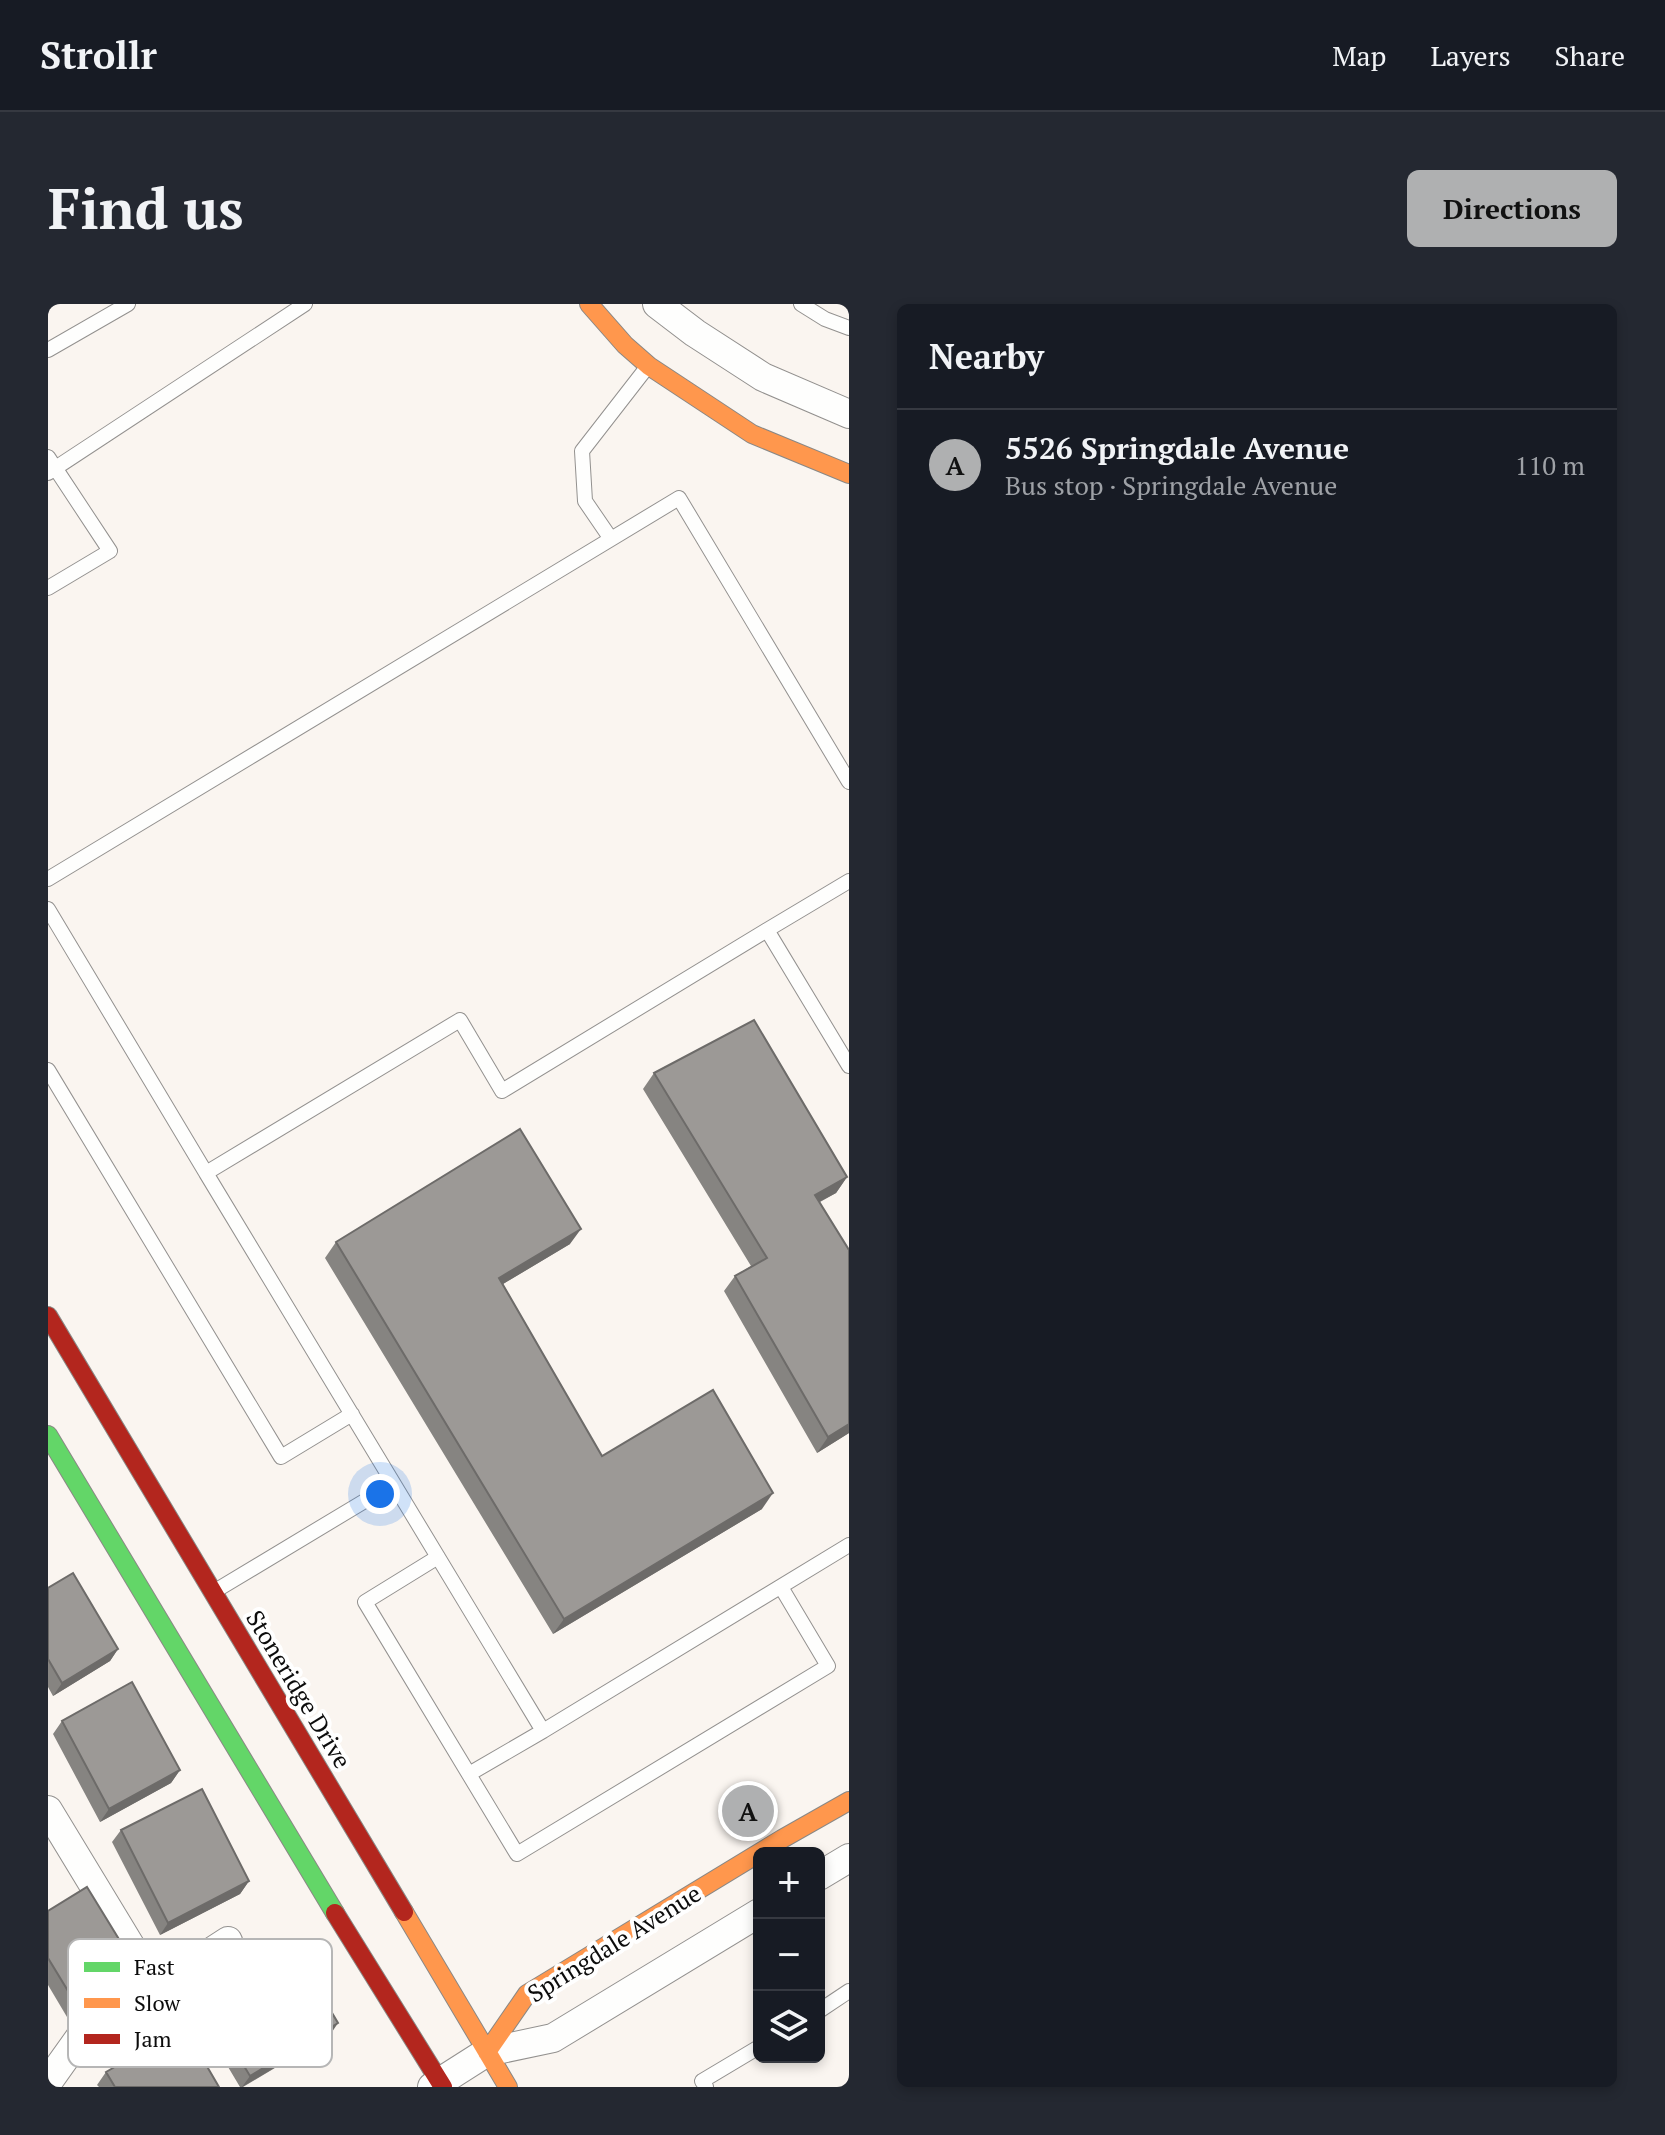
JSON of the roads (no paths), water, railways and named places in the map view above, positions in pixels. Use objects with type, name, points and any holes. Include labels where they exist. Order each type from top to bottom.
[{"type":"main road","points":[[589,304],[618,338],[649,366],[752,434],[849,474]]},
{"type":"main road","name":"Stoneridge Drive","points":[[48,1316],[508,2087]]},
{"type":"main road","points":[[48,1435],[438,2085]]},
{"type":"main road","name":"Springdale Avenue","points":[[487,2052],[527,1994],[849,1801]]},
{"type":"street","points":[[657,304],[763,377],[849,414]]},
{"type":"street","points":[[48,1810],[126,1939]]},
{"type":"street","points":[[825,1872],[849,1858]]},
{"type":"street","name":"Springdale Avenue","points":[[438,2085],[487,2052],[553,2038],[753,1917]]},
{"type":"street","points":[[48,2082],[68,2054]]},
{"type":"lane","points":[[48,350],[128,304]]},
{"type":"lane","points":[[48,588],[110,551],[51,466],[305,304]]},
{"type":"lane","points":[[801,304],[825,319],[849,328]]},
{"type":"lane","points":[[611,539],[585,501],[582,451],[649,366]]},
{"type":"lane","points":[[48,879],[679,498],[849,782]]},
{"type":"lane","points":[[206,1173],[460,1020],[502,1091],[849,881]]},
{"type":"lane","points":[[48,909],[543,1731]]},
{"type":"lane","points":[[767,930],[849,1066]]},
{"type":"lane","points":[[48,1070],[281,1457],[352,1414]]},
{"type":"lane","points":[[213,1592],[393,1484]]},
{"type":"lane","points":[[469,1774],[849,1545]]},
{"type":"lane","points":[[438,1557],[365,1602],[517,1854],[828,1666],[781,1587]]},
{"type":"lane","points":[[825,2007],[849,1991]]},
{"type":"lane","points":[[706,2087],[702,2081],[753,2051]]},
{"type":"place","name":"5526 Springdale Avenue","points":[[748,1811]]}]
